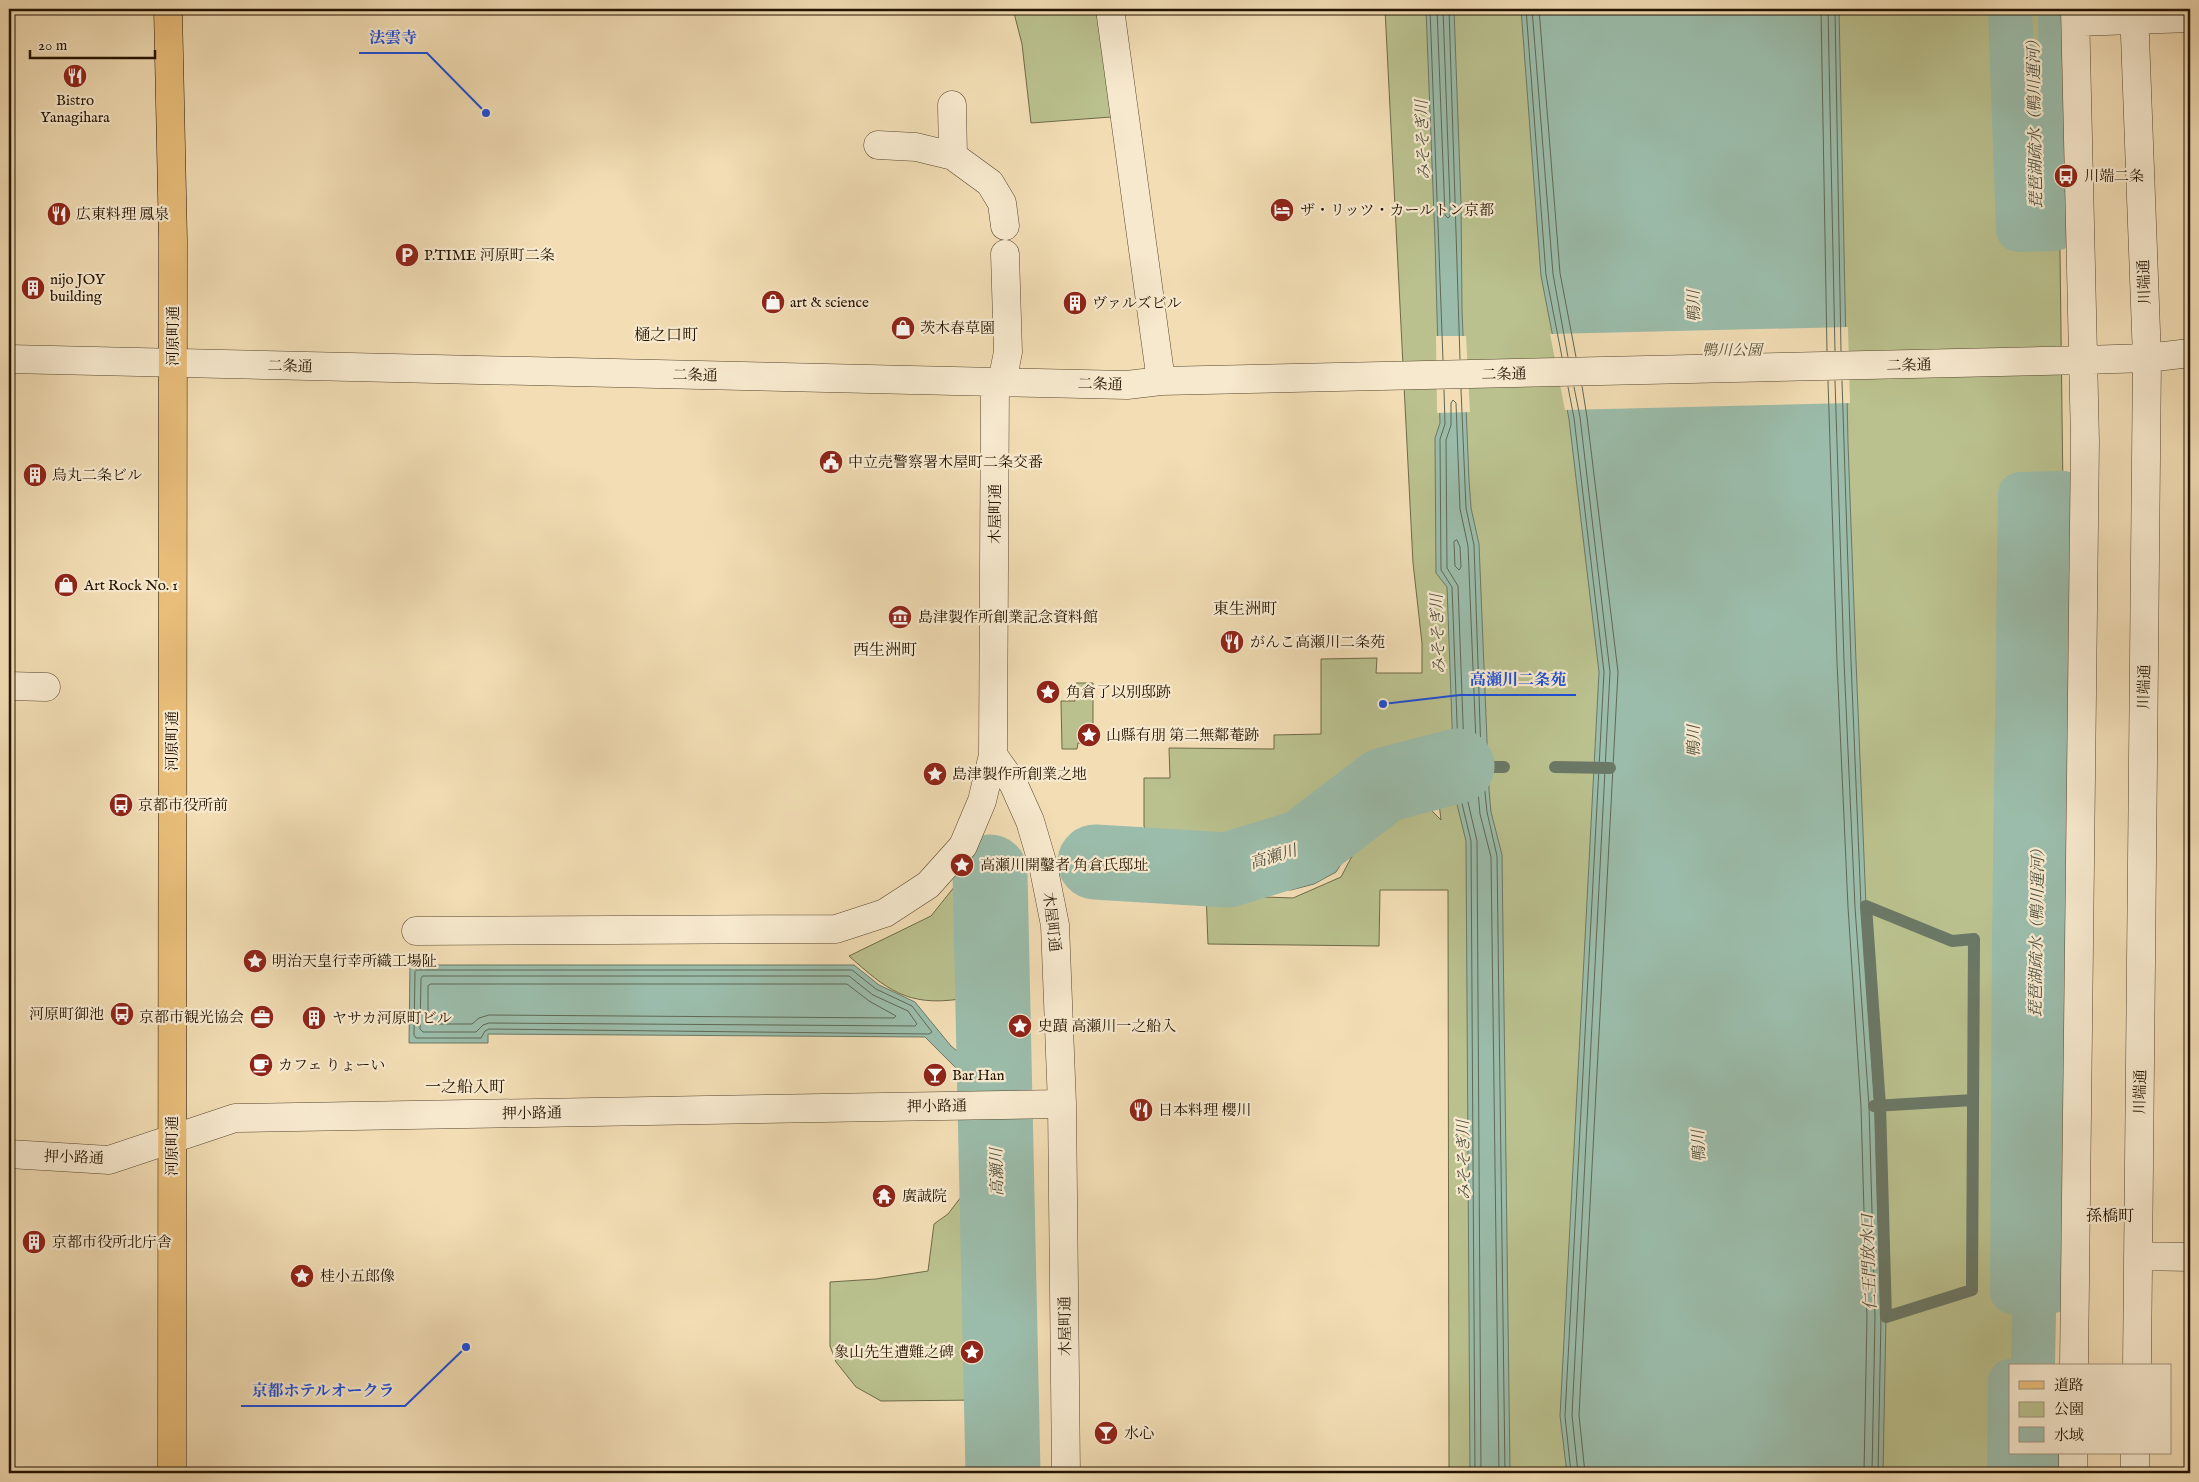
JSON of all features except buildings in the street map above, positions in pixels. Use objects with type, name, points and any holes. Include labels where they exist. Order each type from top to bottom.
[{"type":"main road","name":"河原町通","points":[[168,9],[173,240],[172,1473]]},
{"type":"street","points":[[1110,9],[1161,381]]},
{"type":"street","points":[[2074,1364],[2085,442],[2075,15],[2134,14],[2190,18]]},
{"type":"street","name":"川端通","points":[[2134,14],[2147,358],[2136,1364]]},
{"type":"street","points":[[952,105],[953,156]]},
{"type":"street","points":[[878,145],[916,147],[953,156],[990,183],[1002,202],[1005,226]]},
{"type":"street","name":"木屋町通","points":[[1005,254],[1008,352],[999,382],[993,755],[1013,783],[1030,821],[1043,865],[1055,925],[1062,1104],[1066,1473]]},
{"type":"street","name":"二条通","points":[[9,359],[1127,385],[1161,381],[1961,364],[2147,358],[2190,353]]},
{"type":"street","points":[[9,686],[46,687]]},
{"type":"street","points":[[416,931],[836,929],[885,913],[928,885],[962,846],[982,801],[993,755]]},
{"type":"street","name":"押小路通","points":[[9,1154],[109,1160],[235,1118],[1062,1104]]},
{"type":"street","points":[[2138,1256],[2190,1257]]},
{"type":"street","points":[[2073,1454],[2073,1473]]},
{"type":"street","points":[[2135,1454],[2135,1473]]},
{"type":"green space","points":[[1013,9],[1097,9],[1111,117],[1031,123],[1022,44]]},
{"type":"green space","name":"鴨川公園","points":[[1385,9],[2057,9],[2063,493],[2050,1364],[2009,1364],[2009,1454],[2049,1454],[2048,1473],[1449,1473],[1448,890],[1380,890],[1379,946],[1208,944],[1206,892],[1165,891],[1163,871],[1222,876],[1238,896],[1293,898],[1341,877],[1360,841],[1363,812],[1389,792],[1432,780],[1432,811],[1441,820],[1433,752],[1431,753],[1430,763],[1390,772],[1356,798],[1341,793],[1309,808],[1272,841],[1230,861],[1157,857],[1144,826],[1144,778],[1170,778],[1169,748],[1274,749],[1274,735],[1321,734],[1321,659],[1377,658],[1376,673],[1422,673],[1422,643],[1413,563]]},
{"type":"green space","points":[[1076,683],[1093,683],[1093,743],[1078,743],[1077,749],[1062,749],[1061,701],[1075,701]]},
{"type":"green space","points":[[959,881],[960,999],[925,1000],[911,998],[898,993],[874,978],[849,956],[931,916]]},
{"type":"green space","points":[[961,1197],[979,1203],[983,1343],[980,1400],[881,1401],[856,1387],[836,1362],[830,1346],[830,1282],[876,1279],[928,1271],[934,1224],[948,1214]]},
{"type":"water","points":[[1426,9],[1454,9],[1461,203],[1462,310],[1469,480],[1471,508],[1479,544],[1489,790],[1491,812],[1502,855],[1510,1473],[1470,1473],[1466,841],[1453,788],[1443,778],[1439,760],[1439,755],[1453,750],[1447,587],[1436,573],[1435,438],[1440,423]]},
{"type":"water","name":"鴨川","points":[[1521,9],[1839,9],[1848,443],[1856,661],[1866,906],[1880,1106],[1886,1317],[1883,1473],[1567,1473],[1560,1416],[1599,672],[1569,419],[1541,276]]},
{"type":"water","points":[[1340,801],[1357,808],[1357,825],[1347,855],[1336,872],[1314,884],[1291,890],[1240,888],[1232,882],[1227,870],[1274,846],[1313,814]]},
{"type":"water","points":[[410,965],[854,965],[879,985],[915,1002],[951,1046],[967,1059],[969,1081],[925,1037],[488,1034],[488,1043],[409,1043]]},
{"type":"pier","points":[[1848,327],[1850,403],[1565,410],[1550,334]]},
{"type":"pier","points":[[1436,336],[1466,336],[1470,412],[1437,413]]},
{"type":"waterway","name":"琵琶湖疏水（鴨川運河）","points":[[2010,9],[2018,230],[2055,229],[2052,123],[2061,121],[2060,9]]},
{"type":"waterway","points":[[2063,493],[2053,1291],[2012,1292],[2014,938],[2020,494],[2063,493]]},
{"type":"waterway","name":"高瀬川","points":[[1095,862],[1227,870],[1303,847],[1384,785],[1457,766]]},
{"type":"waterway","points":[[1490,767],[1504,767]]},
{"type":"waterway","points":[[1555,767],[1610,768]]},
{"type":"waterway","name":"高瀬川","points":[[990,872],[1003,1473]]},
{"type":"waterway","name":"仁王門放水口","points":[[1866,906],[1952,941],[1974,939],[1972,1290],[1886,1317],[1880,1106],[1866,906]]},
{"type":"waterway","name":"仁王門放水口","points":[[2014,938],[2012,1285],[2001,1286],[2005,939],[2014,938]]},
{"type":"waterway","name":"仁王門放水口","points":[[2005,1098],[2035,1095]]},
{"type":"waterway","name":"仁王門放水口","points":[[1874,1106],[1973,1100]]},
{"type":"waterway","name":"琵琶湖疏水（鴨川運河）","points":[[2033,1364],[2035,1262]]},
{"type":"waterway","points":[[2009,1454],[2009,1473]]},
{"type":"waterway","points":[[2049,1454],[2049,1473]]},
{"type":"place","name":"Bistro Yanagihara","points":[[75,76]]},
{"type":"place","name":"法雲寺","points":[[486,113]]},
{"type":"place","name":"川端二条","points":[[2066,176]]},
{"type":"place","name":"ザ・リッツ・カールトン京都","points":[[1282,210]]},
{"type":"place","name":"広東料理 鳳泉","points":[[59,214]]},
{"type":"place","name":"P.TIME 河原町二条","points":[[407,255]]},
{"type":"place","name":"nijo JOY building","points":[[33,288]]},
{"type":"place","name":"art & science","points":[[773,302]]},
{"type":"place","name":"ヴァルズビル","points":[[1075,303]]},
{"type":"place","name":"茨木春草園","points":[[903,328]]},
{"type":"place","name":"中立売警察署木屋町二条交番","points":[[831,462]]},
{"type":"place","name":"烏丸二条ビル","points":[[35,475]]},
{"type":"place","name":"Art Rock No. 1","points":[[66,585]]},
{"type":"place","name":"島津製作所創業記念資料館","points":[[900,617]]},
{"type":"place","name":"がんこ高瀬川二条苑","points":[[1232,642]]},
{"type":"place","name":"角倉了以別邸跡","points":[[1048,692]]},
{"type":"place","name":"高瀬川二条苑","points":[[1383,704]]},
{"type":"place","name":"山縣有朋 第二無鄰菴跡","points":[[1089,735]]},
{"type":"place","name":"島津製作所創業之地","points":[[935,774]]},
{"type":"place","name":"京都市役所前","points":[[121,805]]},
{"type":"place","name":"高瀬川開鑿者 角倉氏邸址","points":[[962,865]]},
{"type":"place","name":"明治天皇行幸所織工場阯","points":[[255,961]]},
{"type":"place","name":"河原町御池","points":[[122,1014]]},
{"type":"place","name":"京都市観光協会","points":[[262,1017]]},
{"type":"place","name":"ヤサカ河原町ビル","points":[[314,1018]]},
{"type":"place","name":"史蹟 高瀬川一之船入","points":[[1020,1026]]},
{"type":"place","name":"カフェ りょーい","points":[[261,1065]]},
{"type":"place","name":"Bar Han","points":[[935,1075]]},
{"type":"place","name":"日本料理 櫻川","points":[[1141,1110]]},
{"type":"place","name":"廣誠院","points":[[884,1196]]},
{"type":"place","name":"京都市役所北庁舎","points":[[34,1242]]},
{"type":"place","name":"桂小五郎像","points":[[302,1276]]},
{"type":"place","name":"京都ホテルオークラ","points":[[466,1347]]},
{"type":"place","name":"象山先生遭難之碑","points":[[972,1352]]},
{"type":"place","name":"水心","points":[[1106,1433]]},
{"type":"district","name":"樋之口町","points":[[666,334]]},
{"type":"district","name":"東生洲町","points":[[1245,608]]},
{"type":"district","name":"西生洲町","points":[[885,649]]},
{"type":"district","name":"一之船入町","points":[[465,1086]]},
{"type":"district","name":"孫橋町","points":[[2110,1215]]},
{"type":"water label","name":"みそそぎ川","points":[[1422,140]]},
{"type":"water label","name":"みそそぎ川","points":[[1437,634]]},
{"type":"water label","name":"みそそぎ川","points":[[1463,1160]]}]
